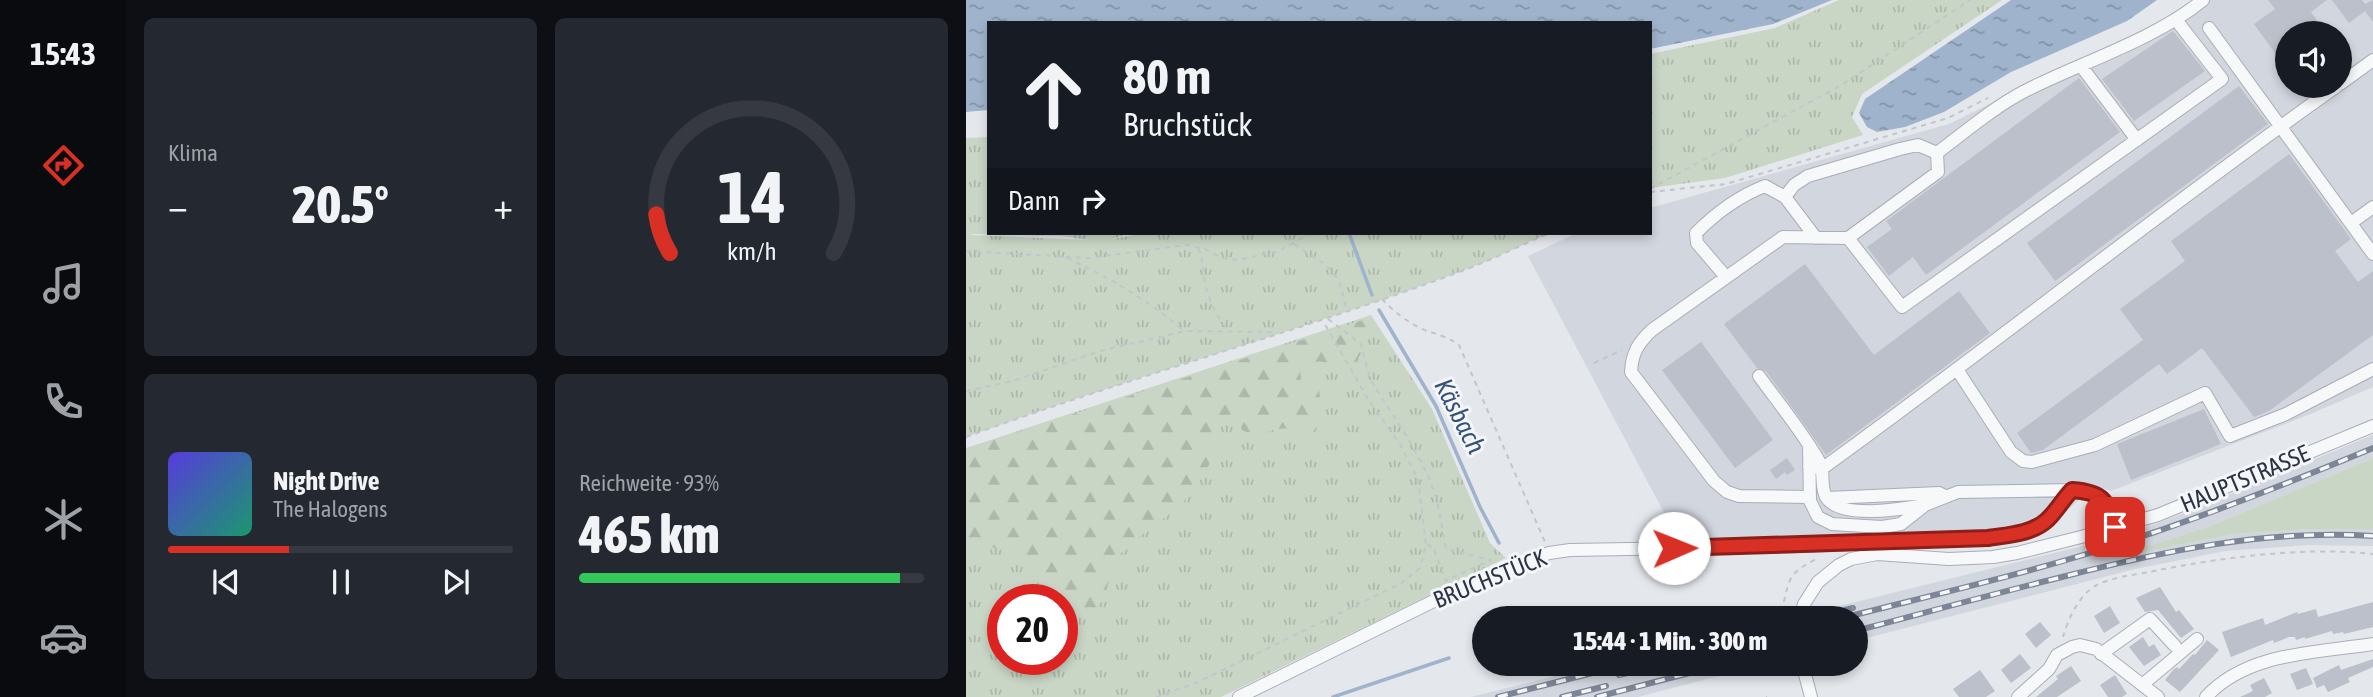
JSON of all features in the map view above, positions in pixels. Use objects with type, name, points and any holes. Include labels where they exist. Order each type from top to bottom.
[{"type":"street","points":[[1937,153],[2021,93],[2188,13],[2203,0]]},
{"type":"street","points":[[1848,238],[1902,307],[2222,79],[2180,25]]},
{"type":"street","points":[[2208,28],[2373,254]]},
{"type":"street","points":[[2352,76],[2373,61]]},
{"type":"street","points":[[2081,66],[2137,140]]},
{"type":"street","points":[[1809,466],[1823,468],[1958,371],[2320,98]]},
{"type":"street","points":[[1784,197],[1794,185],[1808,176],[1900,149],[1918,145],[1937,153]]},
{"type":"street","points":[[1810,498],[1739,496],[1727,492],[1714,481],[1631,372],[1632,357],[1639,342],[1652,330],[1783,237],[1848,238],[1938,172],[1937,153]]},
{"type":"street","points":[[1726,277],[1697,243],[1696,233],[1708,221],[1750,192],[1765,186],[1784,197],[1816,238]]},
{"type":"street","points":[[2351,223],[2373,207]]},
{"type":"street","points":[[1958,371],[2011,452],[2023,461],[2032,462],[2095,445],[2205,393],[2230,436],[2286,414],[2373,369]]},
{"type":"street","points":[[1759,376],[1823,468],[1826,498],[1836,507],[1895,510],[1925,505]]},
{"type":"street","name":"HAUPTSTRASSE","points":[[1803,606],[1814,587],[1839,565],[1864,556],[1949,559],[2017,554],[2158,515],[2373,426]]},
{"type":"street","points":[[1809,445],[1810,498],[1818,517],[1832,524],[1882,527],[1901,524],[1925,505],[1958,492],[2072,490],[2090,491],[2100,496],[2110,509],[2115,527]]},
{"type":"street","points":[[1829,544],[1988,538],[2021,532],[2039,526],[2072,490]]},
{"type":"street","points":[[1826,498],[1939,493],[1945,496]]},
{"type":"street","name":"BRUCHSTÜCK","points":[[1239,697],[1450,593],[1549,552],[1829,544]]},
{"type":"street","points":[[2102,654],[2151,620],[2175,646]]},
{"type":"street","points":[[2142,685],[2197,639]]},
{"type":"street","points":[[2206,697],[2231,675],[2259,663],[2373,644]]},
{"type":"street","points":[[2019,697],[2049,669],[2057,655],[2080,645],[2089,646],[2102,654],[2158,697]]},
{"type":"street","points":[[1806,676],[1811,697]]},
{"type":"path","points":[[1652,189],[1843,84],[1970,0]]},
{"type":"path","points":[[1652,190],[1726,184],[1948,118],[1992,97]]},
{"type":"path","points":[[966,251],[1106,257],[1186,245],[1222,258],[1238,260],[1279,251],[1308,235]]},
{"type":"path","points":[[966,437],[1046,408],[1322,320],[1463,270],[1545,235]]},
{"type":"path","points":[[1294,243],[1329,267],[1342,283],[1346,310]]},
{"type":"path","points":[[1198,248],[1202,257],[1205,284],[1216,317],[1228,331]]},
{"type":"path","points":[[1066,257],[1154,306],[1185,331]]},
{"type":"path","points":[[1383,298],[1391,310],[1415,326],[1441,334],[1459,345],[1549,552]]},
{"type":"path","points":[[1327,318],[1361,344],[1370,379],[1427,473],[1437,499],[1447,549],[1491,560],[1445,581],[1433,547],[1426,545]]},
{"type":"path","points":[[1156,697],[1196,683],[1402,583],[1420,568],[1426,545],[1418,480],[1400,444],[1368,401],[1322,320]]},
{"type":"path","points":[[966,391],[1013,381],[1100,351],[1185,331],[1281,332]]},
{"type":"path","points":[[1594,363],[1639,342]]},
{"type":"path","points":[[1782,606],[1789,583],[1798,570],[1822,556],[1829,544]]},
{"type":"path","points":[[2057,655],[2065,630],[2085,593],[2098,584],[2185,565],[2249,557],[2345,551],[2373,554]]},
{"type":"shaded area","points":[[2192,0],[2373,0],[2373,387],[2111,491],[2092,484],[2079,500],[2038,536],[1997,544],[1950,546],[1679,541],[1528,256],[1573,235],[1652,235],[1652,207],[1949,124],[2141,34]]},
{"type":"shaded area","points":[[2373,435],[2373,458],[2211,526],[2117,557],[2234,534],[2308,529],[2373,529],[2373,546],[2307,545],[2225,551],[2135,569],[1868,638],[1868,606],[1840,606],[2123,536]]},
{"type":"shaded area","points":[[1555,676],[1719,676],[1638,697],[1471,697]]},
{"type":"green space","points":[[1839,0],[2002,0],[1862,94],[1852,117],[1863,135],[1725,178],[1652,188],[1652,54],[1775,28]]},
{"type":"green space","points":[[987,137],[987,234],[972,235],[1088,240],[1062,236],[1016,235],[1125,235],[1112,239],[1135,235],[1545,235],[1473,267],[1401,293],[966,437],[966,138]]},
{"type":"green space","points":[[1371,315],[1432,409],[1490,543],[1506,558],[1221,697],[966,697],[966,448]]},
{"type":"green space","points":[[1369,318],[1365,344],[1352,364],[1336,369],[1328,363],[1319,362],[1300,367],[1301,380],[1318,381],[1320,398],[1326,400],[1321,418],[1311,434],[1282,429],[1249,433],[1242,430],[1240,423],[1232,417],[1220,416],[1214,427],[1210,463],[1198,484],[1180,506],[1120,554],[1110,575],[1105,597],[1095,610],[1078,612],[1078,584],[1049,584],[1007,553],[982,546],[966,548],[966,449]]},
{"type":"green space","points":[[2373,458],[2373,529],[2308,529],[2234,534],[2109,559],[2211,526]]},
{"type":"water","points":[[966,0],[1832,0],[1773,24],[1652,49],[1652,21],[987,21],[987,110],[966,112]]},
{"type":"water","points":[[2011,0],[2157,0],[2127,21],[2011,72],[1944,112],[1905,127],[1877,132],[1867,127],[1859,113],[1865,99]]},
{"type":"building","points":[[2268,0],[2327,0],[2311,12],[2317,21],[2275,21],[2275,53],[2254,24],[2275,9]]},
{"type":"building","points":[[2332,0],[2362,0],[2365,4],[2373,0],[2373,22],[2365,11],[2348,21]]},
{"type":"building","points":[[2173,31],[2205,71],[2134,121],[2102,79]]},
{"type":"building","points":[[2079,78],[2120,132],[1926,275],[1913,257],[1889,276],[1867,247],[1892,229],[1886,221]]},
{"type":"building","points":[[2239,86],[2268,124],[2055,281],[2027,243]]},
{"type":"building","points":[[2289,154],[2351,239],[2335,251],[2358,282],[2373,271],[2373,335],[2269,411],[2254,417],[2202,348],[2167,374],[2159,364],[2043,450],[2031,453],[2017,433],[2143,340],[2120,309],[2185,261],[2171,241]]},
{"type":"building","points":[[1805,264],[1874,355],[1959,291],[1990,333],[1826,455],[1766,371],[1757,368],[1724,324]]},
{"type":"building","points":[[1701,342],[1773,440],[1735,468],[1662,370]]},
{"type":"building","points":[[2204,409],[2221,444],[2131,480],[2117,444]]},
{"type":"building","points":[[1787,458],[1795,470],[1787,475],[1785,472],[1776,479],[1770,470]]},
{"type":"building","points":[[2160,587],[2176,612],[2179,610],[2194,629],[2181,638],[2158,610],[2145,612],[2136,598]]},
{"type":"building","points":[[2373,602],[2373,627],[2344,634],[2333,634],[2332,631],[2305,639],[2296,640],[2295,637],[2289,637],[2274,643],[2273,640],[2231,657],[2222,632],[2263,618],[2265,625],[2297,612],[2298,614],[2316,609],[2318,617]]},
{"type":"building","points":[[2110,606],[2120,623],[2104,633],[2094,616]]},
{"type":"building","points":[[2040,622],[2051,635],[2036,648],[2025,634]]},
{"type":"building","points":[[2143,637],[2149,647],[2154,644],[2161,655],[2144,666],[2129,647]]},
{"type":"building","points":[[2207,640],[2219,650],[2180,692],[2165,680],[2173,670],[2177,667],[2179,669],[2195,655]]},
{"type":"building","points":[[2020,654],[2031,668],[2011,683],[2001,670]]},
{"type":"building","points":[[2373,659],[2373,667],[2348,678],[2350,682],[2328,692],[2324,685],[2317,688],[2313,678],[2339,665],[2341,670]]},
{"type":"building","points":[[2071,666],[2081,681],[2057,697],[2036,697],[2058,679],[2056,676]]},
{"type":"building","points":[[2306,668],[2313,684],[2297,690],[2290,674]]},
{"type":"building","points":[[1980,670],[1995,691],[1986,697],[1959,697],[1953,689]]},
{"type":"building","points":[[2115,675],[2127,694],[2122,697],[2108,697],[2100,685]]},
{"type":"building","points":[[2264,678],[2272,693],[2265,697],[2240,697],[2253,691],[2250,685]]},
{"type":"waterway","name":"Käsbach","points":[[1350,235],[1372,295]]},
{"type":"waterway","name":"Käsbach","points":[[1379,310],[1436,406],[1480,507],[1499,543]]},
{"type":"waterway","points":[[1333,697],[1449,658]]},
{"type":"railway","points":[[1868,612],[2020,573],[2125,542],[2250,498],[2373,448]]},
{"type":"railway","points":[[1868,628],[2062,577],[2177,551],[2294,536],[2373,536]]},
{"type":"railway","points":[[1498,697],[1581,676]]},
{"type":"railway","points":[[1597,697],[1678,676]]},
{"type":"railway","points":[[1562,697],[1606,686]]},
{"type":"route","points":[[1674,548],[1988,538],[2039,526],[2072,490],[2090,491],[2100,496],[2110,509],[2115,527]]}]
